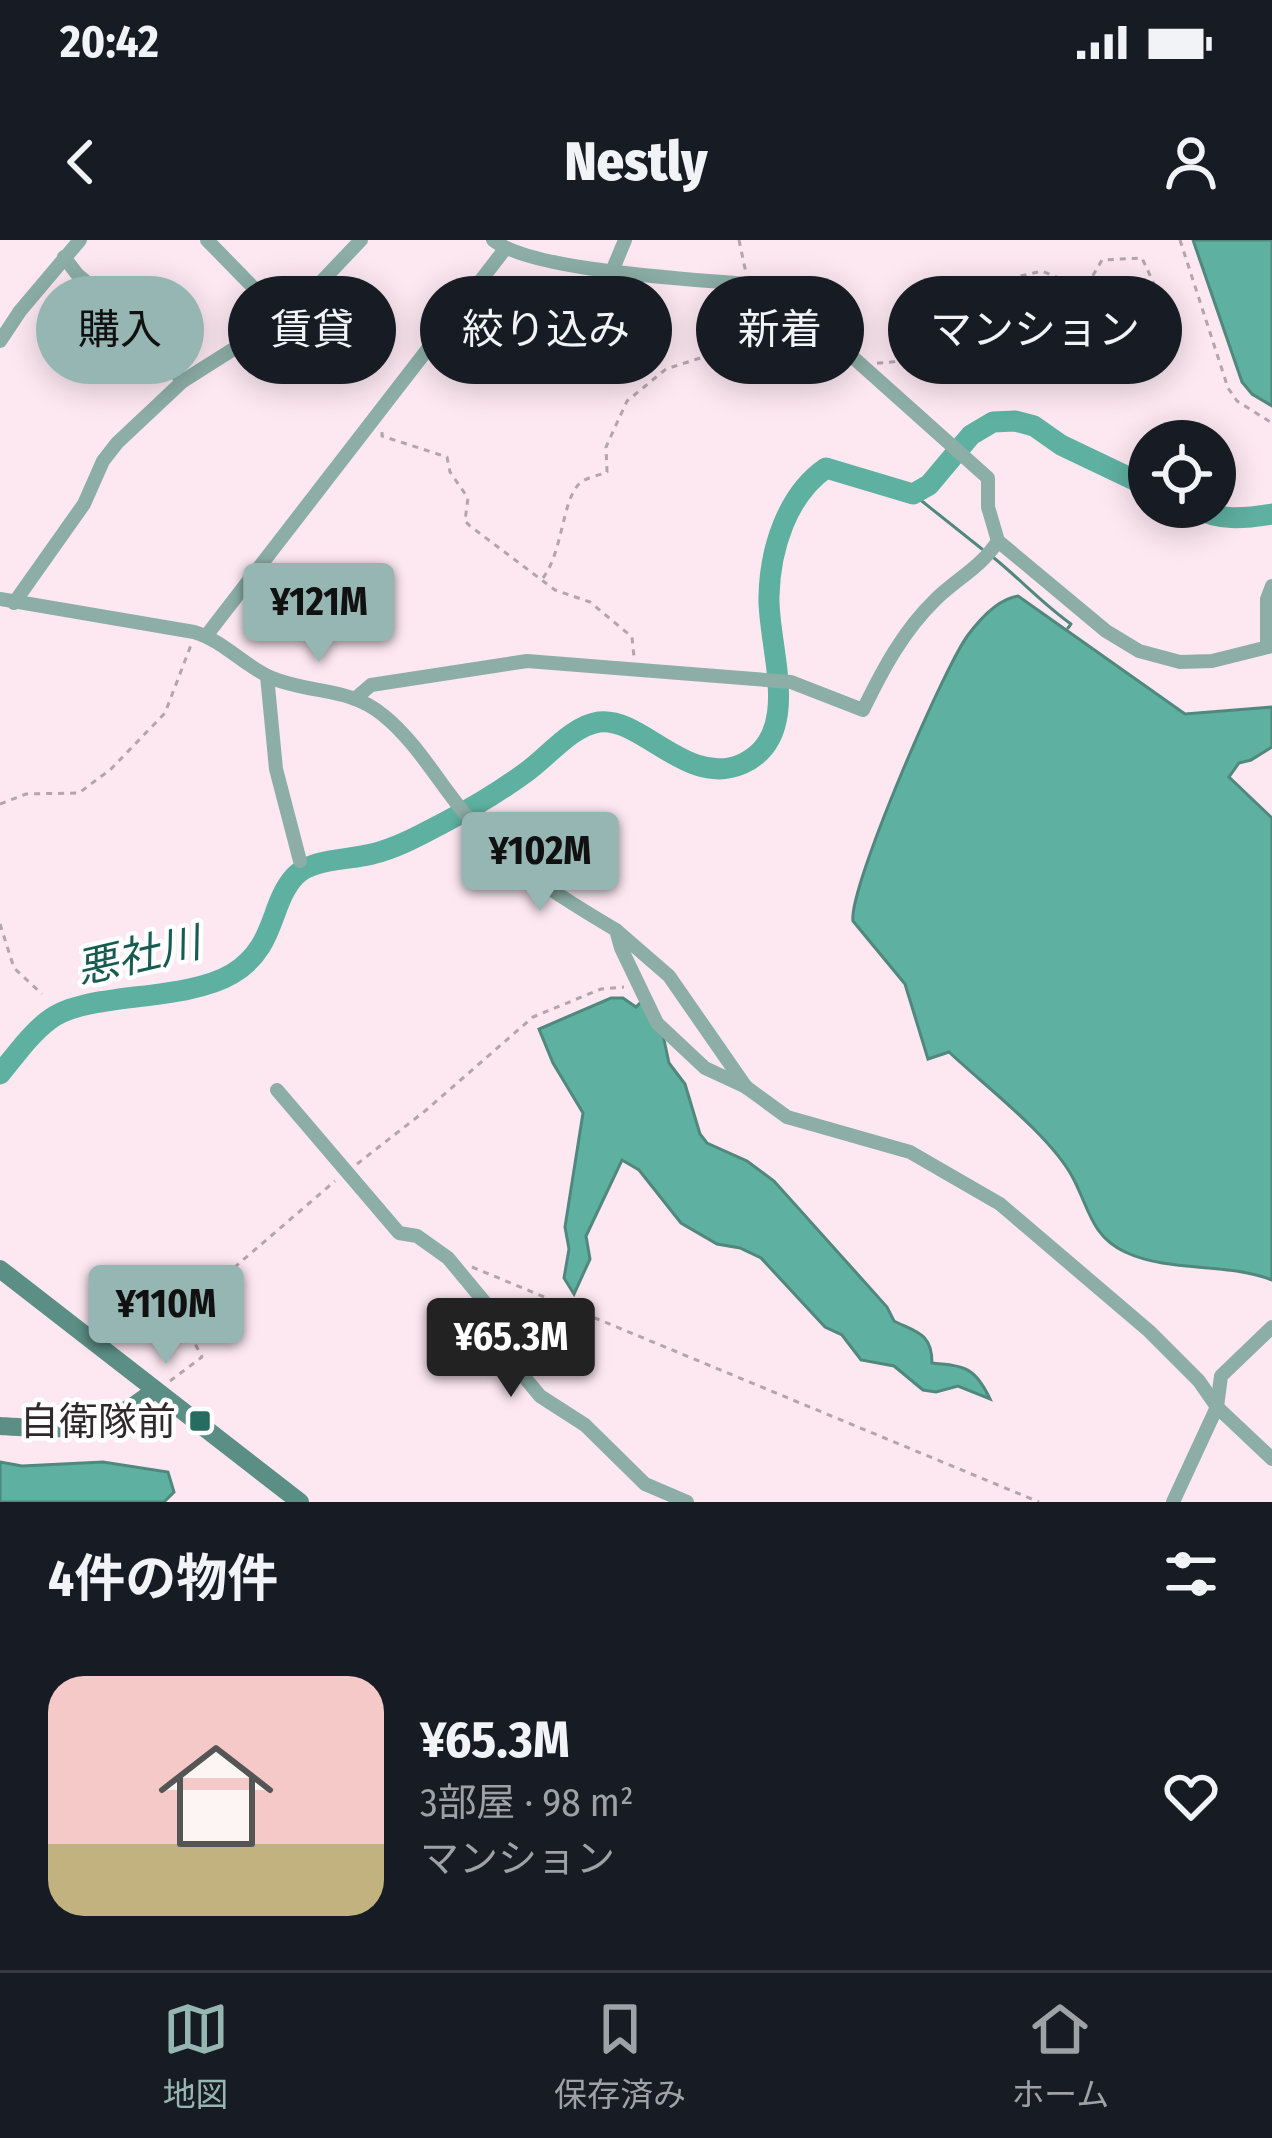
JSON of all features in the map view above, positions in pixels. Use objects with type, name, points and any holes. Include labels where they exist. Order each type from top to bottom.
[{"type":"main road","points":[[0,1269],[301,1502]]},
{"type":"main road","points":[[0,1426],[49,1429],[102,1423],[122,1415],[153,1391]]},
{"type":"street","points":[[0,341],[80,240]]},
{"type":"street","points":[[206,240],[242,276]]},
{"type":"street","points":[[328,276],[362,240]]},
{"type":"street","points":[[613,268],[625,240]]},
{"type":"street","points":[[200,634],[376,414],[499,244],[542,262],[696,278]]},
{"type":"street","points":[[64,257],[79,276]]},
{"type":"street","points":[[864,370],[988,478],[992,550],[1138,651],[1196,662],[1269,647],[1267,599],[1272,586]]},
{"type":"street","points":[[5,604],[85,504],[103,461],[179,384]]},
{"type":"street","points":[[357,697],[370,686],[527,661],[791,682],[863,710],[889,658],[915,621],[992,550]]},
{"type":"street","points":[[5,604],[147,621],[200,634],[267,676],[293,686],[357,697],[396,726],[463,811],[521,871],[616,930],[670,976],[746,1087]]},
{"type":"street","points":[[267,676],[276,769],[300,861]]},
{"type":"street","points":[[616,930],[657,1022],[705,1068],[746,1087],[787,1117],[910,1151],[1000,1204],[1150,1331],[1199,1381],[1217,1407],[1272,1459]]},
{"type":"street","points":[[278,1090],[399,1233],[417,1236],[448,1258],[501,1322],[525,1378],[540,1396],[585,1425],[645,1484],[687,1502]]},
{"type":"street","points":[[1173,1502],[1217,1407],[1221,1376],[1272,1327]]},
{"type":"path","points":[[740,240],[747,276]]},
{"type":"path","points":[[1180,240],[1228,388],[1237,401],[1272,423]]},
{"type":"path","points":[[1093,276],[1102,260],[1132,256],[1142,258],[1150,276]]},
{"type":"path","points":[[1021,276],[1042,271],[1053,276]]},
{"type":"path","points":[[543,578],[558,554],[572,494],[582,481],[607,472],[606,447],[622,410],[657,373],[696,360]]},
{"type":"path","points":[[376,414],[382,436],[447,457],[450,472],[468,498],[465,520],[555,590],[590,602],[632,638],[636,670]]},
{"type":"path","points":[[0,804],[43,792],[79,794],[130,753],[175,696],[200,634]]},
{"type":"path","points":[[0,923],[14,968],[42,994]]},
{"type":"path","points":[[153,1391],[202,1358],[192,1338],[229,1272],[532,1017],[601,989],[641,992]]},
{"type":"path","points":[[448,1258],[1039,1502]]},
{"type":"shaded area","points":[[1193,240],[1272,240],[1272,406],[1242,382]]},
{"type":"shaded area","points":[[1018,596],[1185,714],[1272,707],[1272,747],[1239,763],[1229,777],[1272,818],[1272,1280],[1142,1258],[1105,1238],[1063,1162],[1034,1129],[949,1052],[928,1059],[905,984],[853,921],[881,825],[956,655],[984,616]]},
{"type":"shaded area","points":[[611,998],[623,998],[636,1007],[641,1002],[663,1035],[669,1063],[685,1084],[707,1143],[747,1161],[774,1181],[887,1307],[894,1321],[926,1339],[932,1363],[968,1370],[990,1399],[958,1386],[923,1390],[894,1366],[861,1360],[842,1335],[825,1327],[761,1258],[717,1244],[681,1223],[639,1170],[622,1160],[586,1236],[590,1259],[574,1294],[564,1278],[569,1249],[565,1227],[583,1113],[539,1029]]},
{"type":"shaded area","points":[[0,1462],[22,1466],[103,1462],[168,1472],[174,1492],[164,1502],[0,1502]]},
{"type":"waterway","name":"悪社川","points":[[0,1074],[35,1032],[65,1011],[188,989],[232,974],[257,951],[287,887],[302,870],[382,851],[420,835],[506,786],[589,725],[615,723],[702,767],[742,764],[761,751],[773,733],[778,711],[769,596],[773,560],[791,508],[826,468],[913,494],[929,485],[971,435],[993,422],[1015,421],[1034,426],[1061,445],[1128,477]]},
{"type":"waterway","points":[[913,494],[982,549]]},
{"type":"waterway","name":"悪社川","points":[[1236,518],[1272,514]]},
{"type":"waterway","points":[[994,558],[1071,624],[1068,628]]},
{"type":"place","name":"自衛隊前","points":[[200,1421]]}]
